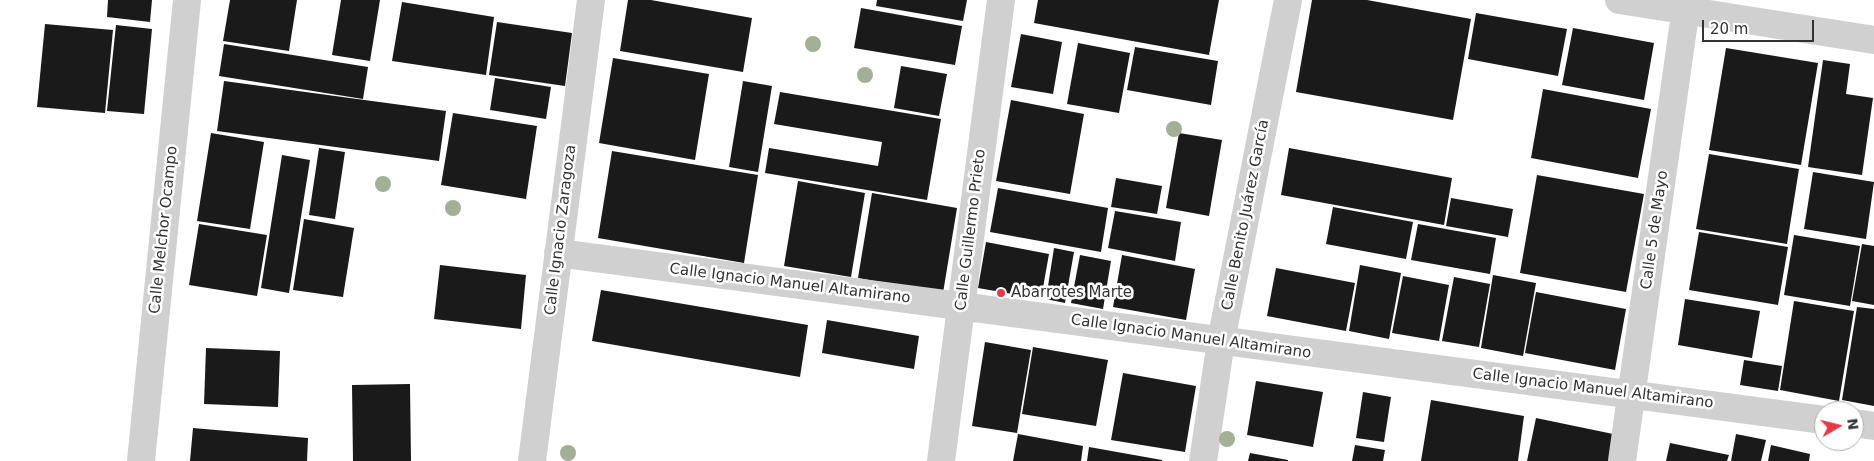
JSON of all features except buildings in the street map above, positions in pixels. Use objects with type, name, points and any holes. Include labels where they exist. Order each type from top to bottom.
[{"type":"street","name":"Calle Melchor Ocampo","points":[[141,461],[187,0]]},
{"type":"street","name":"Calle Ignacio Zaragoza","points":[[532,461],[591,0]]},
{"type":"street","name":"Calle Guillermo Prieto","points":[[941,461],[1001,0]]},
{"type":"street","name":"Calle Benito Juárez García","points":[[1203,461],[1221,341],[1288,0]]},
{"type":"street","points":[[1619,0],[1686,4],[1874,40]]},
{"type":"street","name":"Calle 5 de Mayo","points":[[1622,461],[1686,4]]},
{"type":"street","name":"Calle Ignacio Manuel Altamirano","points":[[558,254],[1814,419]]},
{"type":"place","name":"Abarrotes Marte","points":[[1001,293]]}]
